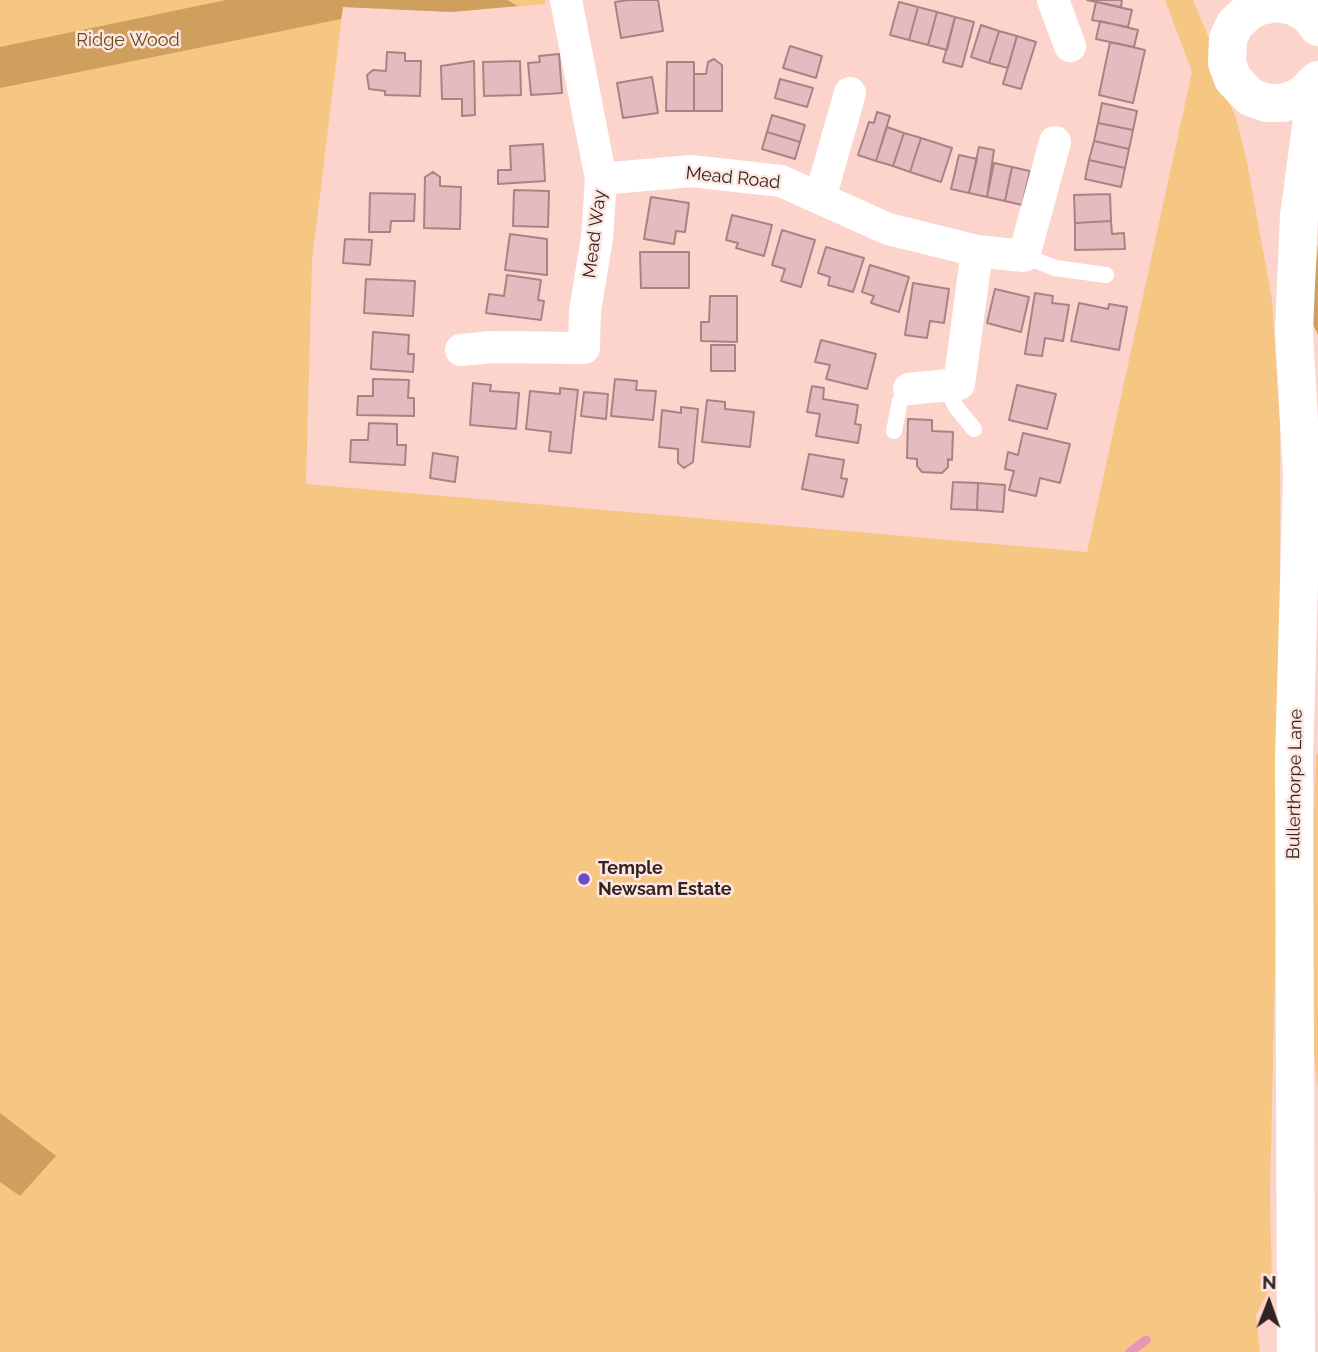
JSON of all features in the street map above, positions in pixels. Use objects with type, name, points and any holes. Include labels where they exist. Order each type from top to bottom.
[{"type":"street","name":"Mead Way","points":[[461,350],[491,347],[584,348],[585,311],[597,238],[601,179],[566,0]]},
{"type":"street","points":[[1053,0],[1070,46]]},
{"type":"street","points":[[1214,0],[1228,39],[1227,63],[1233,79],[1251,97],[1267,103],[1283,103],[1300,97],[1317,82]]},
{"type":"street","points":[[1228,39],[1235,24],[1257,3],[1293,6],[1309,15],[1318,27]]},
{"type":"street","name":"Bullerthorpe Lane","points":[[1296,1352],[1294,760],[1302,475],[1294,331],[1299,216],[1317,82]]},
{"type":"street","points":[[820,198],[850,93]]},
{"type":"street","name":"Bullerthorpe Lane","points":[[1267,103],[1294,156],[1299,216]]},
{"type":"street","points":[[1024,256],[1055,142]]},
{"type":"street","name":"Mead Road","points":[[601,179],[691,171],[781,181],[888,229],[977,251],[1024,256]]},
{"type":"street","points":[[909,389],[959,384],[977,251]]},
{"type":"lane","points":[[1024,256],[1055,268],[1105,275]]},
{"type":"lane","points":[[945,385],[956,407],[974,429]]},
{"type":"lane","points":[[894,431],[900,401],[909,389]]},
{"type":"green space","name":"Temple Newsam Estate","points":[[0,0],[545,0],[545,4],[451,12],[343,7],[312,260],[306,484],[1087,552],[1192,72],[1165,0],[1193,0],[1209,38],[1213,64],[1236,118],[1246,157],[1272,300],[1280,426],[1280,746],[1270,1195],[1272,1285],[1256,1315],[1260,1352],[0,1352]]},
{"type":"green space","name":"Ridge Wood","points":[[226,0],[507,0],[518,6],[451,12],[343,7],[341,19],[0,88],[0,47]]},
{"type":"green space","points":[[1318,244],[1318,335],[1311,320]]},
{"type":"green space","points":[[1316,755],[1318,1089],[1314,1053],[1311,904]]},
{"type":"green space","points":[[0,1113],[56,1156],[20,1196],[0,1182]]},
{"type":"building","points":[[658,0],[663,31],[621,38],[615,2]]},
{"type":"building","points":[[1087,0],[1122,0],[1121,7]]},
{"type":"building","points":[[899,2],[918,7],[909,40],[890,35]]},
{"type":"building","points":[[1096,2],[1132,10],[1128,27],[1092,20]]},
{"type":"building","points":[[918,7],[937,12],[928,45],[909,40]]},
{"type":"building","points":[[937,12],[955,17],[947,50],[928,45]]},
{"type":"building","points":[[955,17],[974,22],[962,67],[943,62]]},
{"type":"building","points":[[1100,21],[1138,30],[1134,47],[1096,39]]},
{"type":"building","points":[[981,25],[999,31],[989,63],[971,57]]},
{"type":"building","points":[[999,31],[1017,36],[1008,68],[989,63]]},
{"type":"building","points":[[1017,36],[1036,42],[1021,89],[1003,84]]},
{"type":"building","points":[[1110,42],[1145,50],[1133,103],[1099,95]]},
{"type":"building","points":[[790,46],[822,56],[816,78],[783,68]]},
{"type":"building","points":[[387,52],[405,53],[405,61],[421,61],[420,96],[385,95],[385,91],[369,89],[367,75],[373,70],[386,71]]},
{"type":"building","points":[[559,54],[562,93],[531,95],[528,63],[540,62],[539,56]]},
{"type":"building","points":[[714,59],[722,65],[722,111],[694,111],[694,74],[706,74],[708,62]]},
{"type":"building","points":[[474,61],[475,115],[462,116],[462,99],[442,99],[441,66]]},
{"type":"building","points":[[520,61],[521,95],[484,96],[483,62]]},
{"type":"building","points":[[667,62],[694,62],[694,111],[666,111]]},
{"type":"building","points":[[652,77],[658,113],[623,118],[617,83]]},
{"type":"building","points":[[780,79],[813,88],[807,107],[775,98]]},
{"type":"building","points":[[1102,103],[1137,111],[1133,130],[1098,123]]},
{"type":"building","points":[[877,112],[890,116],[876,161],[858,155],[869,122],[874,123]]},
{"type":"building","points":[[772,115],[805,125],[800,142],[767,132]]},
{"type":"building","points":[[1098,123],[1133,130],[1129,149],[1094,141]]},
{"type":"building","points":[[887,127],[904,133],[893,166],[876,161]]},
{"type":"building","points":[[767,132],[800,142],[795,159],[762,149]]},
{"type":"building","points":[[904,133],[921,138],[910,172],[893,166]]},
{"type":"building","points":[[921,138],[952,148],[941,182],[910,172]]},
{"type":"building","points":[[1094,141],[1129,149],[1125,168],[1089,160]]},
{"type":"building","points":[[543,144],[545,181],[498,184],[498,170],[511,170],[510,146]]},
{"type":"building","points":[[979,147],[994,150],[987,197],[969,193]]},
{"type":"building","points":[[959,155],[977,159],[969,193],[951,189]]},
{"type":"building","points":[[1089,160],[1125,168],[1121,187],[1085,179]]},
{"type":"building","points":[[994,163],[1012,167],[1005,201],[987,197]]},
{"type":"building","points":[[1012,167],[1030,171],[1022,205],[1005,201]]},
{"type":"building","points":[[433,172],[440,177],[440,186],[461,187],[460,229],[424,228],[425,177]]},
{"type":"building","points":[[514,190],[549,191],[548,227],[513,226]]},
{"type":"building","points":[[370,193],[415,194],[414,221],[391,221],[390,232],[369,232]]},
{"type":"building","points":[[1110,194],[1111,221],[1075,223],[1074,195]]},
{"type":"building","points":[[651,197],[689,203],[685,232],[676,231],[674,244],[644,239]]},
{"type":"building","points":[[732,215],[772,225],[764,256],[736,248],[738,243],[726,240]]},
{"type":"building","points":[[1111,221],[1112,234],[1124,233],[1125,249],[1075,250],[1075,223]]},
{"type":"building","points":[[782,230],[815,240],[801,287],[781,281],[785,269],[772,265]]},
{"type":"building","points":[[510,234],[547,239],[547,275],[505,270]]},
{"type":"building","points":[[345,239],[372,240],[370,265],[343,263]]},
{"type":"building","points":[[826,247],[864,258],[853,292],[828,285],[830,277],[818,273]]},
{"type":"building","points":[[640,252],[689,252],[689,288],[641,288]]},
{"type":"building","points":[[870,265],[909,277],[899,312],[871,303],[874,296],[862,292]]},
{"type":"building","points":[[507,275],[541,280],[538,300],[544,301],[541,320],[486,313],[489,294],[504,296]]},
{"type":"building","points":[[366,279],[415,281],[413,316],[364,313]]},
{"type":"building","points":[[913,283],[949,289],[944,323],[930,321],[927,338],[905,335]]},
{"type":"building","points":[[995,289],[1029,297],[1021,332],[987,323]]},
{"type":"building","points":[[1035,293],[1053,296],[1052,303],[1069,305],[1063,341],[1045,338],[1042,356],[1025,354]]},
{"type":"building","points":[[710,296],[737,296],[737,342],[701,341],[701,322],[709,322]]},
{"type":"building","points":[[1079,303],[1108,309],[1109,304],[1127,307],[1119,350],[1071,341]]},
{"type":"building","points":[[373,332],[409,335],[408,354],[414,354],[413,372],[371,369]]},
{"type":"building","points":[[821,340],[876,354],[867,389],[826,379],[830,365],[815,362]]},
{"type":"building","points":[[711,345],[735,345],[735,371],[711,371]]},
{"type":"building","points":[[373,379],[409,380],[408,398],[414,398],[414,416],[357,415],[358,396],[373,396]]},
{"type":"building","points":[[615,379],[637,381],[636,390],[656,391],[653,420],[611,416]]},
{"type":"building","points":[[473,383],[491,385],[490,391],[519,393],[516,429],[470,425]]},
{"type":"building","points":[[1017,385],[1056,394],[1047,429],[1009,420]]},
{"type":"building","points":[[812,386],[824,388],[823,399],[858,405],[855,424],[861,425],[858,443],[816,436],[820,414],[807,412]]},
{"type":"building","points":[[560,388],[578,390],[571,453],[549,451],[551,432],[526,429],[530,391],[560,394]]},
{"type":"building","points":[[584,392],[608,394],[606,419],[581,416]]},
{"type":"building","points":[[707,400],[725,402],[725,409],[754,412],[750,447],[702,442]]},
{"type":"building","points":[[681,407],[698,409],[693,462],[684,468],[678,463],[678,449],[659,447],[662,410],[681,413]]},
{"type":"building","points":[[908,419],[932,420],[932,431],[953,432],[952,460],[948,459],[948,467],[942,473],[922,472],[917,466],[917,459],[907,458]]},
{"type":"building","points":[[369,423],[397,424],[397,445],[406,445],[405,465],[350,462],[351,440],[368,440]]},
{"type":"building","points":[[1023,433],[1070,444],[1060,483],[1040,478],[1036,496],[1009,490],[1014,471],[1005,469],[1008,452],[1018,455]]},
{"type":"building","points":[[433,453],[458,457],[455,482],[430,478]]},
{"type":"building","points":[[809,454],[844,460],[841,478],[847,479],[843,497],[802,489]]},
{"type":"building","points":[[953,482],[978,483],[977,510],[951,509]]},
{"type":"building","points":[[978,483],[1005,485],[1003,512],[977,510]]},
{"type":"waterway","points":[[1130,1352],[1146,1340]]},
{"type":"place","name":"Temple Newsam Estate","points":[[584,879]]}]
